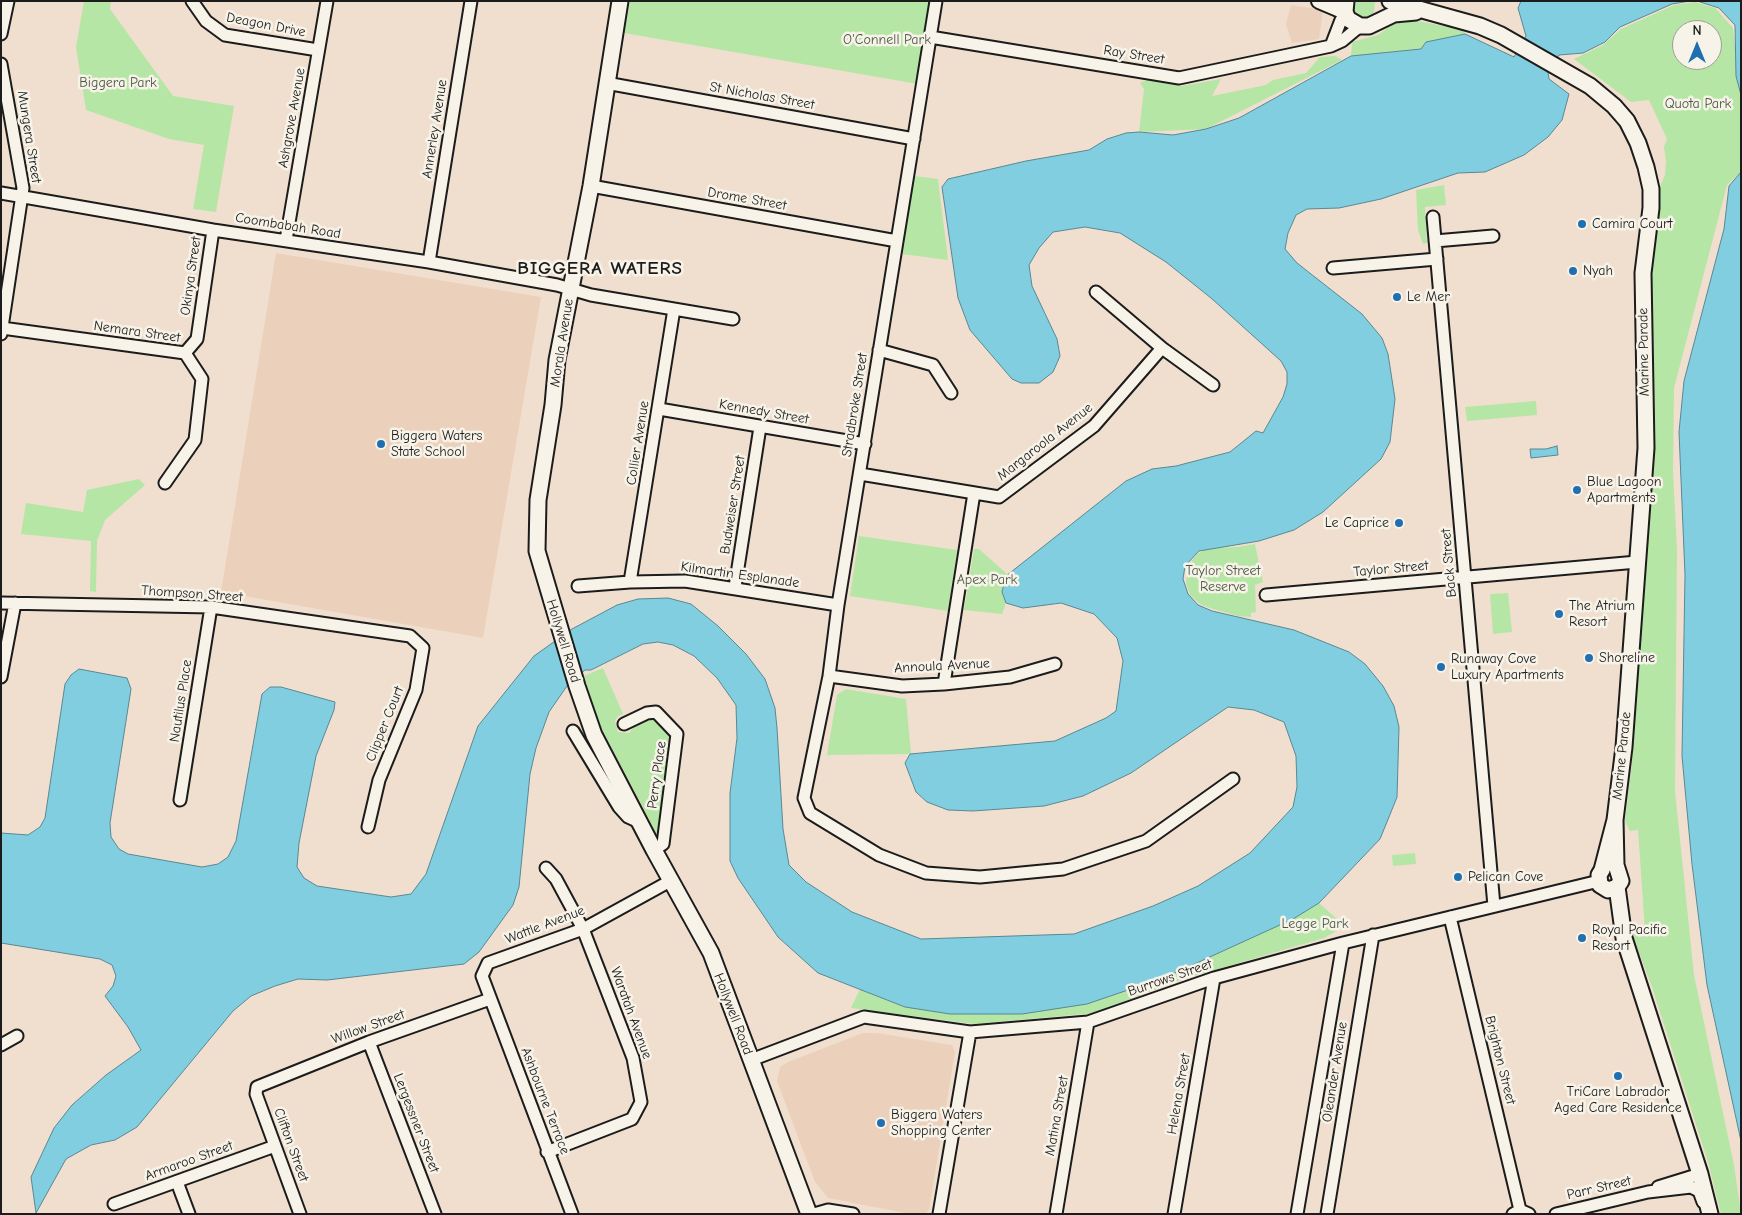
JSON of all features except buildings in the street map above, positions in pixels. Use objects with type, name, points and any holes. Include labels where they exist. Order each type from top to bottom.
[{"type":"main road","name":"Morala Avenue","points":[[541,567],[536,545],[538,500],[553,405],[557,360],[591,186],[620,1]]},
{"type":"main road","points":[[1376,22],[1382,13],[1382,1]]},
{"type":"main road","name":"Marine Parade","points":[[1390,1],[1480,26],[1557,66],[1603,96],[1627,121],[1642,154],[1651,188],[1650,224],[1643,273],[1646,448],[1624,747],[1605,882]]},
{"type":"main road","points":[[1346,9],[1352,22],[1360,26]]},
{"type":"main road","name":"Marine Parade","points":[[1360,26],[1369,26],[1394,14],[1425,12]]},
{"type":"main road","name":"Hollywell Road","points":[[541,567],[594,735],[654,850],[711,953],[810,1214]]},
{"type":"main road","name":"Marine Parade","points":[[1605,882],[1610,868],[1618,871],[1614,820]]},
{"type":"main road","points":[[1605,882],[1606,900],[1624,938],[1700,1174],[1709,1214]]},
{"type":"street","points":[[1,34],[8,1]]},
{"type":"street","name":"Deagon Drive","points":[[192,1],[206,21],[224,35],[318,50]]},
{"type":"street","name":"Ashgrove Avenue","points":[[286,240],[327,1]]},
{"type":"street","name":"Annerley Avenue","points":[[429,262],[471,1]]},
{"type":"street","name":"Stradbroke Street","points":[[936,1],[838,605],[829,676],[804,798],[810,813],[879,855],[926,873],[980,877],[1063,869],[1146,841],[1233,779]]},
{"type":"street","points":[[1319,1],[1346,9],[1331,46]]},
{"type":"street","name":"Ray Street","points":[[930,37],[1179,78],[1331,46],[1342,41],[1360,26]]},
{"type":"street","name":"Mungera Street","points":[[1,64],[23,188],[2,331]]},
{"type":"street","name":"St Nicholas Street","points":[[606,83],[914,139]]},
{"type":"street","name":"Drome Street","points":[[591,186],[897,241]]},
{"type":"street","name":"Coombabah Road","points":[[1,193],[213,230],[429,262],[570,289],[591,295],[733,319]]},
{"type":"street","name":"Back Street","points":[[1433,216],[1494,906]]},
{"type":"street","name":"Okinya Street","points":[[185,353],[197,339],[213,230]]},
{"type":"street","points":[[1435,241],[1493,236]]},
{"type":"street","points":[[1333,268],[1437,259]]},
{"type":"street","points":[[1096,292],[1162,348],[1213,386]]},
{"type":"street","name":"Collier Avenue","points":[[630,582],[674,309]]},
{"type":"street","name":"Nemara Street","points":[[2,331],[185,353],[202,379],[195,440],[165,483]]},
{"type":"street","name":"Margaroola Avenue","points":[[860,474],[999,497],[1094,426],[1162,348]]},
{"type":"street","points":[[879,350],[933,365],[951,393]]},
{"type":"street","name":"Kennedy Street","points":[[659,409],[864,444]]},
{"type":"street","name":"Budweiser Street","points":[[735,587],[760,426]]},
{"type":"street","points":[[944,684],[974,493]]},
{"type":"street","name":"Taylor Street","points":[[1266,595],[1637,562]]},
{"type":"street","name":"Kilmartin Esplanade","points":[[578,586],[630,582],[686,581],[735,587],[838,605]]},
{"type":"street","name":"Thompson Street","points":[[1,603],[211,608],[410,636]]},
{"type":"street","points":[[1,676],[15,603]]},
{"type":"street","name":"Nautilus Place","points":[[180,800],[211,608]]},
{"type":"street","name":"Clipper Court","points":[[368,827],[379,780],[416,690],[423,648],[410,636]]},
{"type":"street","name":"Annoula Avenue","points":[[829,676],[902,686],[944,684],[1010,677],[1056,664]]},
{"type":"street","name":"Perry Place","points":[[624,724],[647,713],[656,712],[661,715],[677,734],[663,844],[654,850]]},
{"type":"street","name":"Hollywell Road","points":[[573,731],[619,807],[628,818],[639,822]]},
{"type":"street","name":"Waratah Avenue","points":[[546,868],[556,879],[583,929],[633,1058],[642,1102],[632,1119],[547,1152]]},
{"type":"street","name":"Wattle Avenue","points":[[490,999],[482,976],[488,963],[583,929],[672,880]]},
{"type":"street","name":"Burrows Street","points":[[751,1060],[864,1017],[970,1032],[1088,1022],[1214,978],[1373,934],[1605,882]]},
{"type":"street","name":"Brighton Street","points":[[1450,917],[1521,1213]]},
{"type":"street","name":"Oleander Avenue","points":[[1327,1214],[1373,934]]},
{"type":"street","name":"Oleander Avenue","points":[[1297,1214],[1343,943]]},
{"type":"street","name":"Helena Street","points":[[1174,1214],[1214,978]]},
{"type":"street","name":"Willow Street","points":[[257,1087],[369,1042],[490,999]]},
{"type":"street","name":"Ashbourne Terrace","points":[[490,999],[572,1214]]},
{"type":"street","name":"Matina Street","points":[[1056,1214],[1088,1022]]},
{"type":"street","points":[[939,1214],[970,1032]]},
{"type":"street","points":[[1,1045],[18,1036]]},
{"type":"street","name":"Lergessner Street","points":[[369,1042],[435,1214]]},
{"type":"street","name":"Clifton Street","points":[[257,1087],[256,1094],[300,1214]]},
{"type":"street","name":"Armaroo Street","points":[[114,1204],[275,1146]]},
{"type":"street","name":"Parr Street","points":[[1648,1192],[1662,1185],[1700,1174]]},
{"type":"street","points":[[177,1182],[189,1214]]},
{"type":"street","name":"Parr Street","points":[[1556,1214],[1648,1192],[1695,1188],[1699,1191],[1709,1214]]},
{"type":"street","points":[[814,1214],[828,1210],[854,1214]]},
{"type":"shaded area","points":[[1291,5],[1323,10],[1319,39],[1292,43],[1286,24]]},
{"type":"shaded area","name":"Biggera Waters State School","points":[[276,253],[541,297],[483,638],[221,592]]},
{"type":"shaded area","name":"Biggera Waters Shopping Center","points":[[863,1033],[877,1033],[952,1045],[955,1052],[929,1210],[925,1214],[910,1214],[828,1198],[815,1182],[777,1081],[780,1067],[788,1062]]},
{"type":"green space","name":"Biggera Park","points":[[84,1],[111,1],[110,9],[173,96],[234,106],[216,212],[193,209],[204,145],[169,139],[86,110],[76,47]]},
{"type":"green space","name":"O'Connell Park","points":[[630,1],[933,1],[918,84],[624,33]]},
{"type":"green space","points":[[1354,1],[1375,1],[1374,13],[1364,19],[1357,16],[1352,10]]},
{"type":"green space","name":"Quota Park","points":[[1695,2],[1715,8],[1733,28],[1741,102],[1741,172],[1727,185],[1674,388],[1673,471],[1677,550],[1675,791],[1694,975],[1734,1165],[1741,1214],[1721,1214],[1708,1162],[1652,987],[1633,936],[1637,932],[1645,931],[1638,830],[1630,831],[1625,821],[1632,763],[1642,562],[1647,291],[1652,245],[1659,216],[1660,187],[1665,175],[1664,147],[1667,139],[1649,100],[1631,102],[1574,59],[1603,45],[1621,29],[1674,5]]},
{"type":"green space","points":[[1407,19],[1464,30],[1465,34],[1426,42],[1421,49],[1351,56],[1352,42],[1378,35],[1397,21]]},
{"type":"green space","points":[[1335,56],[1342,60],[1206,129],[1139,132],[1144,89],[1140,83],[1147,80],[1182,86],[1221,79],[1212,96],[1266,85],[1273,80],[1306,73],[1320,57]]},
{"type":"green space","points":[[914,176],[938,179],[948,260],[902,254]]},
{"type":"green space","points":[[1444,185],[1446,205],[1425,207],[1427,243],[1423,244],[1418,230],[1416,190]]},
{"type":"green space","points":[[1536,401],[1537,415],[1467,421],[1465,407]]},
{"type":"green space","points":[[139,479],[145,485],[105,520],[97,541],[96,592],[90,591],[91,541],[21,534],[26,503],[83,512],[87,490]]},
{"type":"green space","points":[[859,536],[957,550],[948,611],[850,596]]},
{"type":"green space","name":"Taylor Street Reserve","points":[[1255,544],[1263,582],[1255,585],[1256,612],[1251,613],[1251,617],[1238,616],[1210,608],[1200,604],[1190,595],[1186,584],[1188,566],[1197,554],[1209,548],[1238,547]]},
{"type":"green space","name":"Apex Park","points":[[974,549],[979,549],[1007,574],[1002,591],[1006,603],[1002,614],[964,610]]},
{"type":"green space","points":[[1508,593],[1512,632],[1493,634],[1490,594]]},
{"type":"green space","points":[[603,668],[623,714],[618,716],[615,721],[618,732],[629,733],[635,726],[654,718],[670,734],[671,745],[658,836],[599,724],[584,676]]},
{"type":"green space","points":[[846,689],[906,699],[911,754],[827,755],[837,695]]},
{"type":"green space","points":[[1415,853],[1416,864],[1393,866],[1392,855]]},
{"type":"green space","name":"Legge Park","points":[[1319,903],[1345,926],[1324,938],[1174,982],[1095,1013],[974,1024],[851,1008],[860,989],[904,1007],[1166,977],[1293,919]]},
{"type":"water","points":[[1521,1],[1690,1],[1672,4],[1620,27],[1605,42],[1583,53],[1559,55],[1548,72],[1549,79],[1569,94],[1562,120],[1548,137],[1524,155],[1485,172],[1458,173],[1381,199],[1339,208],[1307,209],[1296,215],[1288,233],[1285,249],[1297,263],[1362,314],[1382,338],[1388,354],[1395,399],[1390,442],[1381,459],[1323,512],[1294,530],[1259,541],[1199,551],[1185,566],[1183,579],[1188,594],[1198,605],[1212,611],[1294,630],[1349,652],[1365,664],[1383,686],[1394,706],[1399,727],[1397,797],[1380,839],[1319,903],[1293,919],[1166,977],[1087,1004],[1022,1014],[950,1014],[905,1007],[818,973],[778,937],[738,878],[730,861],[730,793],[737,738],[736,705],[717,678],[694,656],[673,645],[658,642],[643,644],[591,670],[585,670],[567,686],[549,712],[536,748],[530,774],[519,887],[513,905],[479,952],[464,964],[327,980],[298,979],[251,996],[233,1011],[137,1127],[115,1140],[91,1145],[66,1159],[36,1213],[31,1177],[54,1128],[72,1105],[106,1075],[141,1050],[128,1027],[105,996],[113,986],[116,976],[112,965],[100,959],[1,943],[1,833],[28,835],[40,827],[45,818],[65,684],[71,675],[79,669],[127,678],[131,689],[110,823],[111,837],[119,849],[128,854],[202,867],[218,864],[228,857],[236,841],[262,694],[270,687],[281,687],[335,702],[334,710],[316,756],[299,843],[297,867],[304,878],[317,886],[391,897],[411,894],[426,874],[478,726],[534,656],[572,629],[617,605],[638,599],[668,598],[691,604],[718,626],[746,654],[765,679],[775,708],[783,829],[789,865],[806,882],[852,912],[921,939],[1074,934],[1153,906],[1198,886],[1250,853],[1293,807],[1297,787],[1296,756],[1284,722],[1254,710],[1228,707],[1131,773],[1083,796],[1044,806],[973,811],[948,810],[927,802],[916,792],[905,763],[910,754],[1055,741],[1106,718],[1116,711],[1123,661],[1117,638],[1094,614],[1061,603],[1023,608],[1006,603],[1002,592],[1006,576],[1126,481],[1152,469],[1176,466],[1230,452],[1256,431],[1263,433],[1283,397],[1287,384],[1287,372],[1281,361],[1211,298],[1166,262],[1120,233],[1085,227],[1053,232],[1039,248],[1029,265],[1032,286],[1057,339],[1060,356],[1053,372],[1039,383],[1021,383],[1012,379],[970,330],[958,298],[942,187],[948,179],[1026,161],[1089,150],[1107,139],[1126,133],[1139,132],[1173,135],[1206,129],[1239,118],[1351,56],[1421,49],[1426,42],[1465,34],[1514,57],[1526,36],[1518,8]]},
{"type":"water","points":[[1697,1],[1741,1],[1741,95],[1736,76],[1735,25],[1719,8]]},
{"type":"water","points":[[1741,172],[1741,1141],[1707,985],[1692,864],[1682,756],[1685,575],[1679,432],[1684,381],[1724,229],[1729,186]]},
{"type":"water","points":[[1557,446],[1558,455],[1531,458],[1530,449],[1546,449]]},
{"type":"place","name":"Camira Court","points":[[1582,224]]},
{"type":"place","name":"Nyah","points":[[1573,271]]},
{"type":"place","name":"Le Mer","points":[[1397,297]]},
{"type":"place","name":"Biggera Waters State School","points":[[381,444]]},
{"type":"place","name":"Blue Lagoon Apartments","points":[[1577,490]]},
{"type":"place","name":"Le Caprice","points":[[1399,523]]},
{"type":"place","name":"The Atrium Resort","points":[[1559,614]]},
{"type":"place","name":"Shoreline","points":[[1589,658]]},
{"type":"place","name":"Runaway Cove Luxury Apartments","points":[[1441,667]]},
{"type":"place","name":"Pelican Cove","points":[[1458,877]]},
{"type":"place","name":"Royal Pacific Resort","points":[[1582,938]]},
{"type":"place","name":"TriCare Labrador Aged Care Residence","points":[[1618,1076]]},
{"type":"place","name":"Biggera Waters Shopping Center","points":[[881,1123]]},
{"type":"district","name":"BIGGERA WATERS","points":[[600,269]]}]
